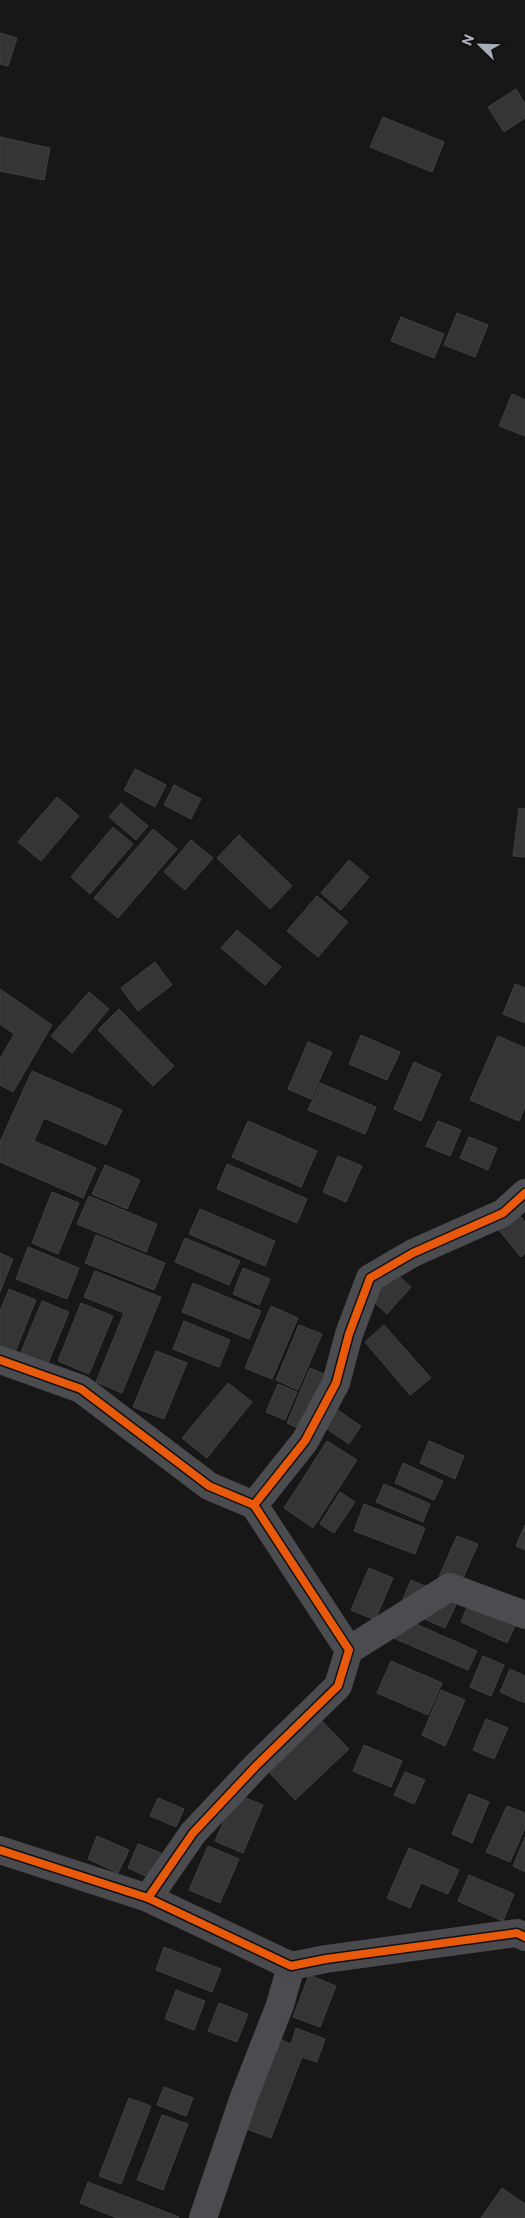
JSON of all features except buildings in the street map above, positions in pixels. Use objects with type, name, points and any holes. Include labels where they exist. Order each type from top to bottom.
[{"type":"street","points":[[254,1505],[305,1441],[336,1382],[349,1334],[370,1278],[413,1253],[503,1214],[525,1193]]},
{"type":"street","points":[[0,1360],[81,1389],[209,1486],[254,1505],[349,1650]]},
{"type":"street","points":[[148,1898],[193,1833],[256,1766],[338,1686],[349,1650],[450,1587],[525,1615]]},
{"type":"street","points":[[0,1850],[148,1898],[291,1966],[326,1959],[517,1933],[525,1937]]},
{"type":"street","points":[[203,2218],[244,2097],[280,2004],[291,1966]]},
{"type":"cycle path","points":[[148,1898],[193,1833],[256,1766],[338,1686],[349,1650],[254,1505],[305,1441],[336,1383],[349,1334],[370,1278],[413,1253],[503,1213],[525,1193]]},
{"type":"cycle path","points":[[0,1360],[81,1389],[209,1486],[254,1505]]},
{"type":"cycle path","points":[[0,1850],[148,1898],[291,1966],[326,1959],[517,1933],[525,1937]]}]
